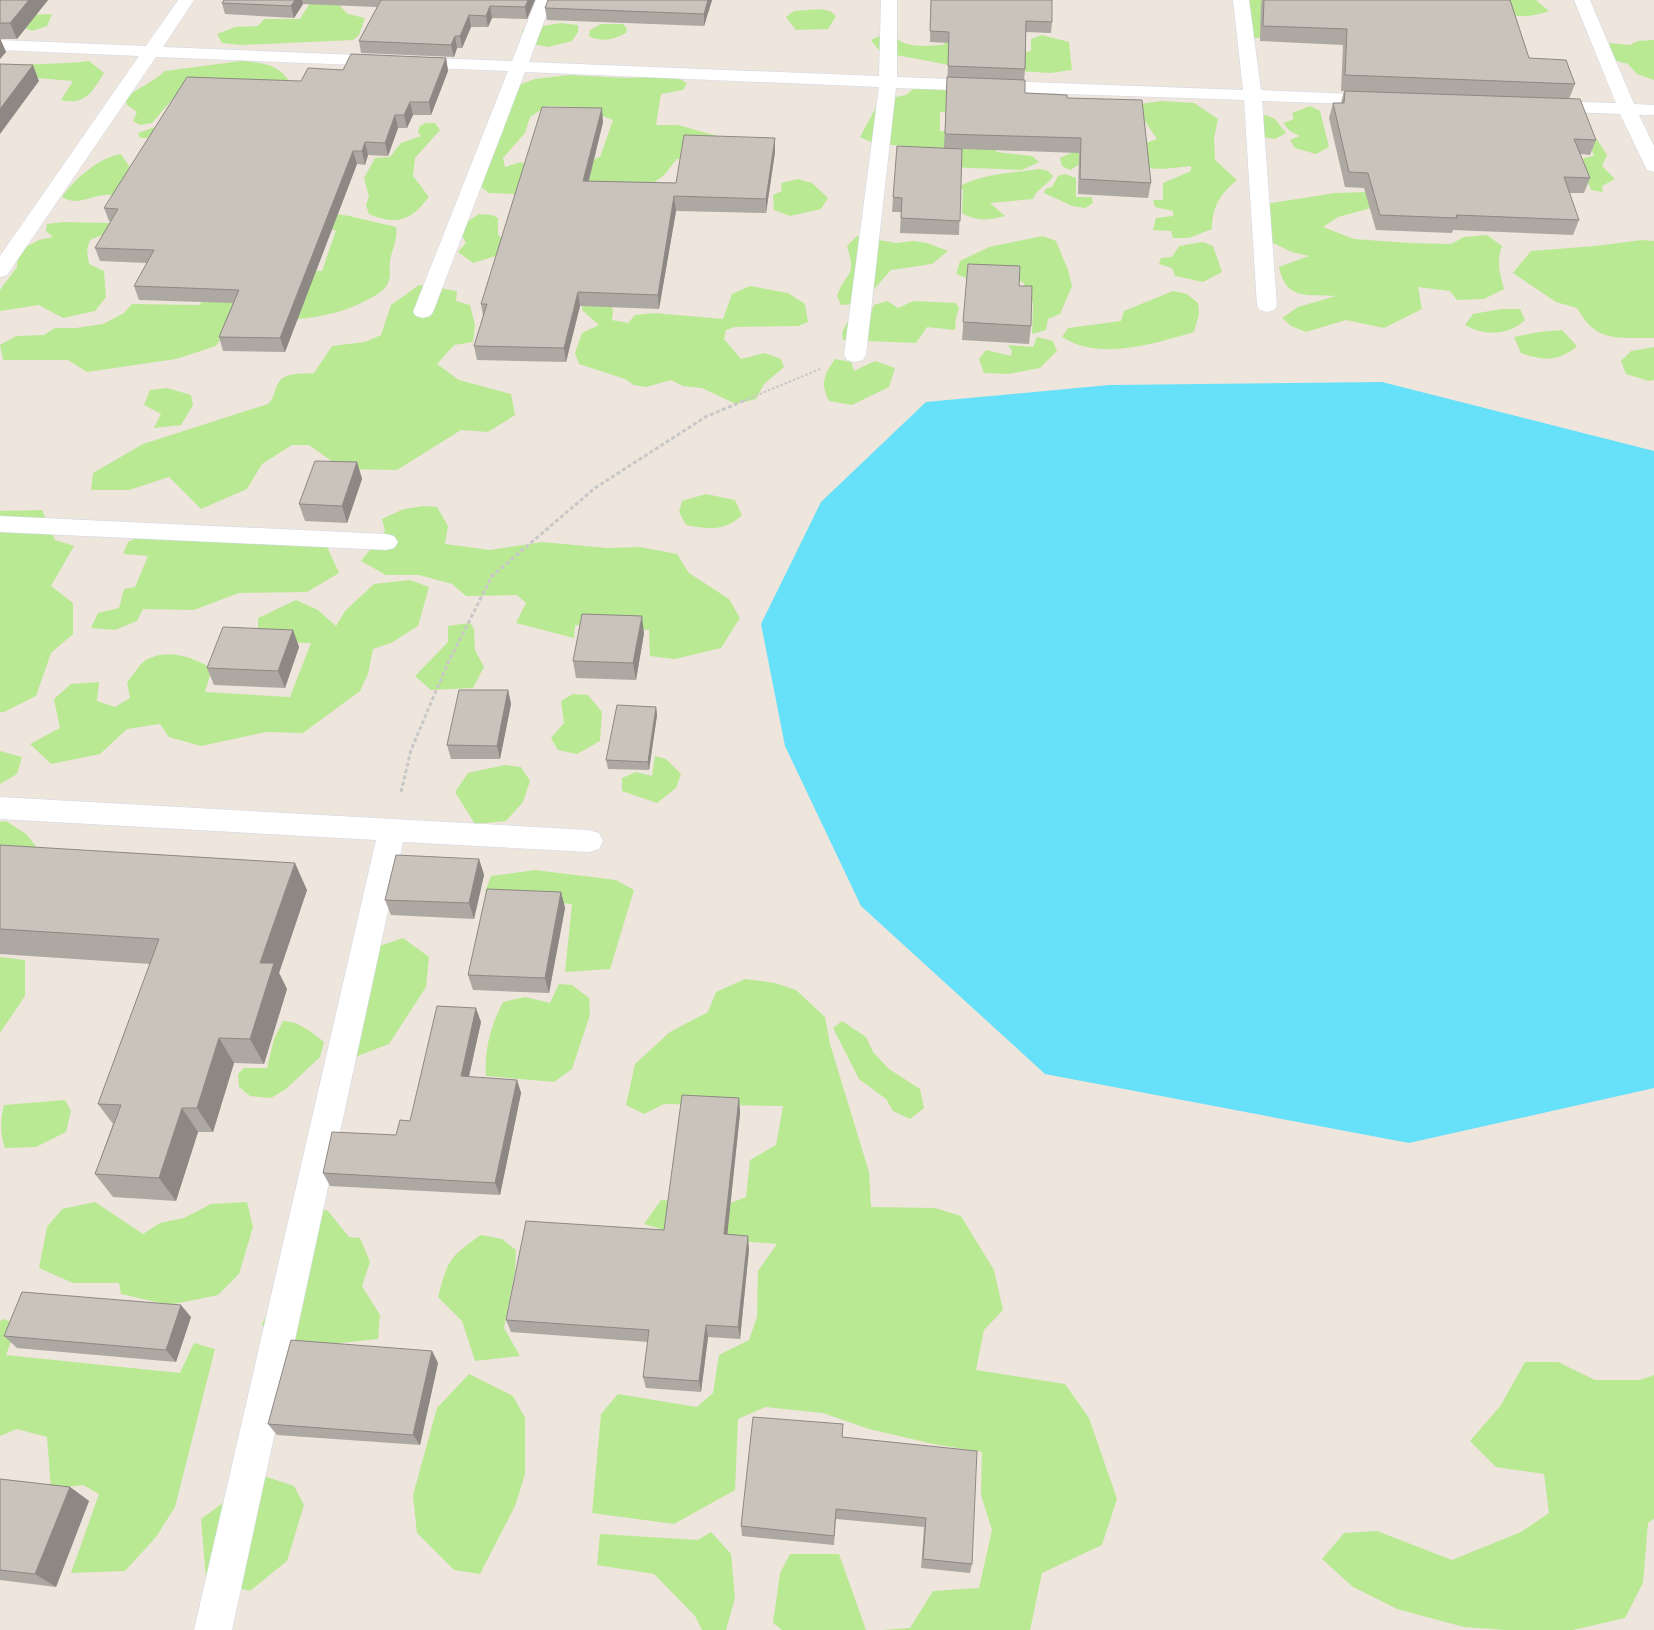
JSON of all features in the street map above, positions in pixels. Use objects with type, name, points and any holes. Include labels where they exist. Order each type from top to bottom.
[{"type":"street","points":[[0,271],[186,0]]},
{"type":"street","points":[[422,312],[544,0]]},
{"type":"street","points":[[855,354],[888,82],[889,0]]},
{"type":"street","points":[[1241,0],[1253,95],[1267,306]]},
{"type":"street","points":[[1582,0],[1627,109],[1654,166]]},
{"type":"street","points":[[0,45],[151,53],[888,82],[1400,100]]},
{"type":"street","points":[[1528,105],[1654,110]]},
{"type":"street","points":[[0,524],[386,542]]},
{"type":"street","points":[[0,808],[589,841]]},
{"type":"street","points":[[213,1630],[392,829]]},
{"type":"path","points":[[392,829],[411,750],[447,665],[492,576],[595,488],[707,416],[855,354]]},
{"type":"green space","points":[[342,0],[340,6],[348,14],[365,18],[359,35],[353,40],[241,45],[222,43],[217,34],[235,27],[258,26],[264,19],[300,19],[310,3]]},
{"type":"green space","points":[[1235,0],[1298,0],[1264,37],[1243,40],[1237,34]]},
{"type":"green space","points":[[1472,0],[1536,0],[1549,11],[1528,16],[1509,15]]},
{"type":"green space","points":[[820,9],[830,11],[836,16],[828,29],[796,30],[786,17],[794,11]]},
{"type":"green space","points":[[52,14],[47,26],[32,31],[23,27],[28,15]]},
{"type":"green space","points":[[560,23],[578,25],[578,32],[572,41],[548,47],[524,42],[522,30]]},
{"type":"green space","points":[[601,24],[623,24],[627,29],[626,33],[608,39],[589,36],[590,30]]},
{"type":"green space","points":[[882,35],[893,35],[903,43],[916,46],[943,45],[948,40],[1017,54],[1031,51],[1031,39],[1042,35],[1069,42],[1072,70],[1051,73],[965,68],[880,52],[871,40]]},
{"type":"green space","points":[[1654,40],[1654,80],[1637,74],[1628,64],[1601,57],[1608,43],[1630,45],[1638,41]]},
{"type":"green space","points":[[89,61],[104,73],[92,91],[76,101],[61,100],[73,81],[37,78],[0,66],[67,63]]},
{"type":"green space","points":[[241,61],[274,67],[285,76],[295,91],[153,138],[140,138],[138,133],[166,123],[183,87],[152,123],[140,125],[133,121],[137,112],[127,105],[125,98],[165,71]]},
{"type":"green space","points":[[569,75],[626,78],[674,76],[687,83],[683,90],[661,94],[656,125],[678,125],[732,140],[696,158],[677,159],[664,175],[640,193],[609,300],[613,311],[612,320],[628,323],[635,315],[654,313],[723,319],[732,294],[750,286],[788,293],[805,304],[808,322],[798,326],[735,327],[726,330],[724,339],[741,359],[765,353],[781,359],[784,367],[764,384],[756,399],[736,404],[702,388],[683,386],[671,380],[646,387],[634,385],[625,379],[579,364],[575,353],[582,333],[599,325],[582,310],[584,295],[580,165],[600,157],[613,120],[580,107],[547,106],[530,117],[525,133],[503,158],[505,167],[521,162],[533,169],[520,198],[514,194],[489,193],[477,184],[479,144],[499,139],[504,129],[503,119],[513,87],[535,79]]},
{"type":"green space","points":[[967,81],[998,114],[940,112],[940,131],[998,135],[996,152],[1032,156],[1039,162],[1022,170],[947,167],[909,146],[875,144],[860,137],[880,100],[906,95],[914,88]]},
{"type":"green space","points":[[1161,101],[1194,103],[1218,119],[1214,138],[1215,160],[1237,180],[1226,190],[1218,202],[1212,221],[1212,229],[1189,238],[1173,238],[1171,231],[1153,230],[1156,218],[1173,216],[1173,211],[1155,207],[1153,200],[1163,200],[1163,183],[1191,171],[1191,166],[1163,169],[1080,164],[1070,170],[1062,166],[1060,158],[1099,140],[1149,142],[1157,139],[1134,105]]},
{"type":"green space","points":[[1310,106],[1320,111],[1329,147],[1316,154],[1295,148],[1290,140],[1300,136],[1290,131],[1283,123],[1294,119],[1292,113]]},
{"type":"green space","points":[[1266,115],[1275,119],[1286,133],[1275,139],[1256,136],[1263,116]]},
{"type":"green space","points":[[426,123],[435,123],[440,130],[415,158],[413,176],[429,197],[416,211],[403,219],[388,220],[369,214],[366,205],[369,197],[364,178],[375,158],[390,157],[401,143],[421,136],[418,132],[420,126]]},
{"type":"green space","points":[[1587,135],[1596,138],[1607,155],[1602,166],[1615,179],[1602,186],[1603,192],[1591,190],[1585,175],[1583,158],[1594,156]]},
{"type":"green space","points":[[121,154],[135,175],[123,194],[101,195],[75,201],[62,197],[74,183],[96,164]]},
{"type":"green space","points":[[1040,169],[1048,171],[1053,176],[1033,199],[990,203],[1005,216],[983,219],[973,218],[962,213],[963,189],[957,188],[986,176]]},
{"type":"green space","points":[[1065,174],[1076,178],[1076,197],[1092,197],[1093,203],[1085,208],[1072,206],[1044,193],[1045,189],[1052,187],[1058,176]]},
{"type":"green space","points":[[798,179],[812,183],[828,198],[821,209],[790,216],[774,210],[773,195],[782,191],[781,183]]},
{"type":"green space","points":[[1370,192],[1379,206],[1338,217],[1323,227],[1354,239],[1409,243],[1451,244],[1464,237],[1487,235],[1502,246],[1499,262],[1504,289],[1484,299],[1457,300],[1450,291],[1418,287],[1422,309],[1384,328],[1346,320],[1306,332],[1291,326],[1282,318],[1298,307],[1336,296],[1299,294],[1287,286],[1282,278],[1279,267],[1309,256],[1292,252],[1265,239],[1265,204],[1335,193]]},
{"type":"green space","points":[[324,212],[396,227],[396,240],[390,261],[388,284],[377,295],[335,313],[319,316],[269,319],[236,316],[216,346],[176,359],[87,372],[68,360],[3,360],[0,345],[16,336],[44,335],[55,328],[76,328],[103,324],[124,313],[132,304],[200,305],[208,287],[249,269],[322,271],[336,230],[301,229]]},
{"type":"green space","points":[[479,214],[492,215],[498,218],[498,235],[512,246],[509,252],[473,263],[458,252],[466,243],[461,233],[465,223]]},
{"type":"green space","points":[[63,222],[109,223],[119,228],[90,240],[87,250],[89,264],[104,271],[106,297],[95,311],[63,318],[39,305],[0,311],[0,290],[17,267],[17,252],[39,240],[53,237],[46,231],[47,224]]},
{"type":"green space","points":[[857,236],[896,243],[914,241],[927,243],[948,251],[932,264],[891,270],[874,289],[871,303],[841,305],[837,296],[851,269],[847,246]]},
{"type":"green space","points":[[1043,236],[1056,241],[1068,270],[1072,286],[1060,314],[1048,319],[1046,330],[1032,334],[1033,302],[1024,299],[1024,283],[1018,280],[966,278],[956,274],[960,261],[989,247]]},
{"type":"green space","points":[[1642,240],[1654,241],[1654,338],[1619,338],[1601,333],[1592,328],[1577,308],[1556,302],[1513,273],[1531,251]]},
{"type":"green space","points":[[1203,242],[1213,246],[1222,272],[1203,282],[1175,276],[1172,268],[1159,264],[1161,258],[1172,257],[1179,246]]},
{"type":"green space","points":[[419,285],[457,291],[456,301],[470,305],[475,325],[473,342],[454,345],[437,364],[459,380],[511,394],[515,415],[488,432],[461,430],[397,470],[343,469],[309,445],[292,445],[262,464],[247,489],[201,509],[169,477],[129,490],[91,490],[93,473],[143,444],[268,404],[282,379],[295,374],[314,373],[332,346],[365,342],[381,335],[391,305]]},
{"type":"green space","points":[[1173,291],[1187,294],[1198,303],[1199,314],[1194,332],[1144,345],[1110,349],[1093,348],[1077,344],[1062,337],[1068,328],[1121,321],[1124,311]]},
{"type":"green space","points":[[887,301],[898,308],[913,301],[956,303],[959,308],[955,330],[927,327],[916,343],[843,340],[842,333],[847,322],[867,321],[874,305]]},
{"type":"green space","points":[[1501,309],[1520,309],[1525,320],[1511,329],[1496,333],[1472,329],[1465,325],[1473,314]]},
{"type":"green space","points":[[1562,330],[1577,346],[1564,355],[1557,357],[1543,359],[1521,353],[1514,337],[1539,332]]},
{"type":"green space","points":[[1037,337],[1053,341],[1057,351],[1040,368],[1008,374],[984,373],[979,359],[986,350],[1011,356],[1012,351],[1008,345],[1033,347]]},
{"type":"green space","points":[[1654,347],[1654,380],[1649,381],[1626,374],[1621,361],[1631,351]]},
{"type":"green space","points":[[835,359],[851,362],[854,371],[875,361],[895,368],[889,387],[852,405],[829,401],[826,395],[824,379]]},
{"type":"green space","points":[[167,388],[191,395],[193,405],[181,425],[154,428],[161,414],[144,405],[150,390]]},
{"type":"green space","points":[[706,494],[735,500],[742,515],[723,527],[702,528],[686,525],[679,512],[682,501]]},
{"type":"green space","points":[[424,506],[437,507],[448,526],[445,544],[490,550],[542,542],[607,548],[640,547],[677,554],[689,573],[729,599],[740,618],[721,648],[675,659],[650,656],[649,630],[575,625],[574,638],[516,623],[526,603],[517,595],[466,596],[452,584],[419,575],[386,575],[361,561],[385,531],[382,519],[404,509]]},
{"type":"green space","points":[[42,510],[55,540],[74,546],[51,586],[73,603],[73,634],[51,653],[36,696],[4,712],[0,712],[0,511]]},
{"type":"green space","points":[[154,529],[323,538],[339,573],[307,592],[239,593],[194,610],[143,609],[137,621],[115,630],[91,628],[98,613],[119,608],[124,589],[135,587],[148,556],[123,554],[128,542]]},
{"type":"green space","points":[[410,580],[429,587],[418,626],[391,643],[373,649],[368,674],[360,691],[303,733],[266,732],[201,746],[169,737],[160,724],[127,729],[100,754],[51,764],[30,744],[60,728],[54,699],[71,684],[99,682],[97,701],[115,707],[130,698],[127,682],[139,666],[145,661],[165,654],[189,658],[212,668],[205,692],[290,697],[311,643],[275,642],[258,638],[258,618],[296,600],[318,610],[336,626],[345,611],[374,584]]},
{"type":"green space","points":[[470,623],[474,629],[475,650],[484,667],[473,688],[431,690],[415,676],[448,642],[448,626]]},
{"type":"green space","points":[[573,694],[588,695],[602,712],[600,741],[577,754],[558,750],[551,738],[564,723],[561,701]]},
{"type":"green space","points":[[0,751],[22,757],[17,774],[0,784]]},
{"type":"green space","points":[[655,756],[666,759],[681,774],[676,788],[657,803],[622,791],[622,778],[636,772],[652,776]]},
{"type":"green space","points":[[505,765],[521,767],[530,781],[523,802],[506,821],[475,824],[455,792],[468,773]]},
{"type":"green space","points":[[6,821],[26,834],[40,851],[0,866],[0,822]]},
{"type":"green space","points":[[535,870],[616,880],[634,890],[610,969],[565,972],[572,904],[509,900],[485,892],[491,876]]},
{"type":"green space","points":[[403,938],[429,957],[426,987],[389,1044],[347,1060],[365,951]]},
{"type":"green space","points":[[0,957],[25,960],[25,996],[0,1033]]},
{"type":"green space","points":[[745,979],[775,983],[796,990],[825,1017],[830,1044],[869,1172],[871,1207],[935,1208],[961,1216],[994,1270],[1003,1310],[984,1330],[976,1370],[1065,1384],[1089,1418],[1117,1499],[1102,1545],[1042,1573],[1030,1630],[883,1630],[910,1628],[933,1591],[979,1588],[992,1530],[981,1495],[982,1452],[933,1444],[869,1429],[823,1413],[765,1407],[738,1419],[735,1490],[674,1524],[592,1513],[601,1414],[618,1394],[697,1407],[713,1393],[719,1355],[749,1340],[757,1317],[758,1271],[777,1244],[687,1237],[644,1224],[661,1200],[728,1204],[746,1197],[750,1160],[776,1145],[783,1106],[664,1104],[644,1114],[626,1105],[635,1064],[670,1032],[708,1012],[716,992]]},
{"type":"green space","points":[[559,984],[572,985],[589,998],[590,1015],[572,1069],[554,1082],[486,1076],[489,1038],[503,1002],[525,997],[550,1003]]},
{"type":"green space","points":[[283,1021],[300,1025],[324,1042],[320,1057],[286,1089],[271,1098],[250,1096],[239,1087],[238,1074],[244,1068],[267,1068],[274,1039]]},
{"type":"green space","points":[[842,1021],[866,1037],[873,1052],[889,1069],[920,1089],[924,1108],[910,1119],[893,1111],[886,1099],[859,1079],[833,1028]]},
{"type":"green space","points":[[65,1100],[71,1111],[66,1132],[36,1147],[5,1148],[1,1127],[4,1105]]},
{"type":"green space","points":[[95,1202],[143,1234],[160,1223],[184,1218],[211,1204],[247,1202],[253,1227],[239,1274],[218,1295],[169,1305],[121,1294],[119,1283],[73,1283],[39,1268],[47,1227],[62,1209]]},
{"type":"green space","points":[[312,1206],[328,1211],[349,1237],[360,1238],[370,1262],[362,1286],[380,1315],[378,1339],[331,1344],[272,1343],[262,1324],[284,1278]]},
{"type":"green space","points":[[481,1235],[502,1239],[516,1250],[515,1271],[504,1328],[520,1356],[475,1361],[462,1321],[438,1297],[444,1275],[451,1260]]},
{"type":"green space","points":[[4,1319],[17,1325],[6,1355],[180,1373],[194,1343],[215,1349],[175,1507],[156,1537],[125,1571],[71,1573],[99,1494],[83,1485],[51,1489],[47,1437],[17,1429],[0,1436],[0,1321]]},
{"type":"green space","points":[[1525,1362],[1558,1362],[1595,1380],[1640,1380],[1654,1375],[1654,1519],[1648,1523],[1643,1583],[1625,1618],[1573,1630],[1506,1630],[1464,1627],[1397,1609],[1353,1587],[1322,1559],[1344,1533],[1377,1531],[1452,1560],[1521,1532],[1549,1513],[1544,1474],[1496,1467],[1470,1441],[1501,1405]]},
{"type":"green space","points":[[469,1374],[513,1396],[525,1418],[525,1474],[515,1506],[480,1574],[454,1570],[417,1533],[413,1495],[437,1408]]},
{"type":"green space","points":[[261,1475],[294,1486],[304,1505],[287,1561],[250,1591],[206,1579],[201,1519]]},
{"type":"green space","points":[[711,1532],[731,1554],[735,1598],[726,1630],[702,1630],[695,1616],[654,1574],[597,1565],[600,1534],[698,1540]]},
{"type":"green space","points":[[790,1554],[839,1554],[866,1630],[782,1630],[773,1623],[780,1573]]},
{"type":"water","points":[[1382,382],[1654,451],[1654,1088],[1409,1143],[1045,1074],[861,906],[785,746],[761,624],[821,502],[926,402],[1109,385]]},
{"type":"building","points":[[0,0],[29,0],[10,23],[0,23]]},
{"type":"building","points":[[224,0],[295,0],[291,6],[222,3]]},
{"type":"building","points":[[381,0],[528,0],[525,7],[490,6],[486,16],[469,15],[460,36],[455,36],[451,45],[359,41]]},
{"type":"building","points":[[548,0],[708,0],[704,14],[545,8]]},
{"type":"building","points":[[931,0],[1052,0],[1052,22],[1026,21],[1025,69],[948,66],[949,32],[930,31]]},
{"type":"building","points":[[1264,0],[1510,0],[1529,58],[1566,60],[1575,84],[1345,75],[1347,29],[1263,26]]},
{"type":"building","points":[[351,54],[446,58],[429,102],[410,102],[404,115],[395,115],[385,143],[365,142],[362,151],[353,151],[280,338],[219,337],[239,290],[134,286],[154,250],[95,248],[118,209],[104,208],[187,77],[301,81],[308,68],[343,70]]},
{"type":"building","points":[[0,64],[33,65],[0,109]]},
{"type":"building","points":[[947,77],[1025,80],[1025,93],[1067,95],[1067,98],[1142,100],[1151,183],[1080,179],[1081,138],[945,134]]},
{"type":"building","points":[[1345,91],[1580,99],[1596,140],[1574,139],[1590,178],[1564,177],[1579,220],[1456,215],[1457,218],[1380,215],[1368,173],[1349,172],[1333,103],[1344,103]]},
{"type":"building","points":[[542,107],[602,108],[583,181],[676,183],[684,135],[775,138],[766,199],[674,196],[658,295],[578,292],[564,348],[474,346],[487,304],[481,304]]},
{"type":"building","points":[[897,146],[962,149],[960,221],[901,218],[902,198],[893,197]]},
{"type":"building","points":[[968,264],[1020,266],[1019,286],[1032,286],[1031,326],[963,322]]},
{"type":"building","points":[[315,461],[357,462],[342,506],[299,504]]},
{"type":"building","points":[[582,614],[642,616],[633,663],[573,661]]},
{"type":"building","points":[[223,627],[293,630],[278,671],[207,668]]},
{"type":"building","points":[[459,690],[508,690],[497,746],[447,745]]},
{"type":"building","points":[[617,705],[656,707],[648,762],[606,760]]},
{"type":"building","points":[[0,845],[295,863],[260,963],[274,963],[250,1039],[219,1038],[197,1108],[182,1108],[159,1178],[95,1174],[121,1105],[98,1104],[159,939],[0,929]]},
{"type":"building","points":[[396,855],[479,859],[469,903],[385,900]]},
{"type":"building","points":[[487,889],[561,892],[545,978],[468,975]]},
{"type":"building","points":[[437,1006],[476,1008],[461,1076],[517,1080],[495,1183],[323,1173],[332,1132],[396,1135],[400,1120],[410,1121]]},
{"type":"building","points":[[682,1095],[739,1098],[724,1234],[748,1236],[738,1327],[706,1325],[699,1381],[643,1377],[649,1330],[506,1320],[526,1221],[664,1230]]},
{"type":"building","points":[[22,1292],[181,1305],[166,1350],[4,1336]]},
{"type":"building","points":[[291,1340],[432,1351],[413,1435],[268,1424]]},
{"type":"building","points":[[753,1417],[843,1424],[842,1437],[977,1451],[972,1564],[923,1559],[926,1518],[836,1509],[834,1536],[741,1526]]},
{"type":"building","points":[[0,1479],[70,1487],[35,1574],[0,1570]]}]
